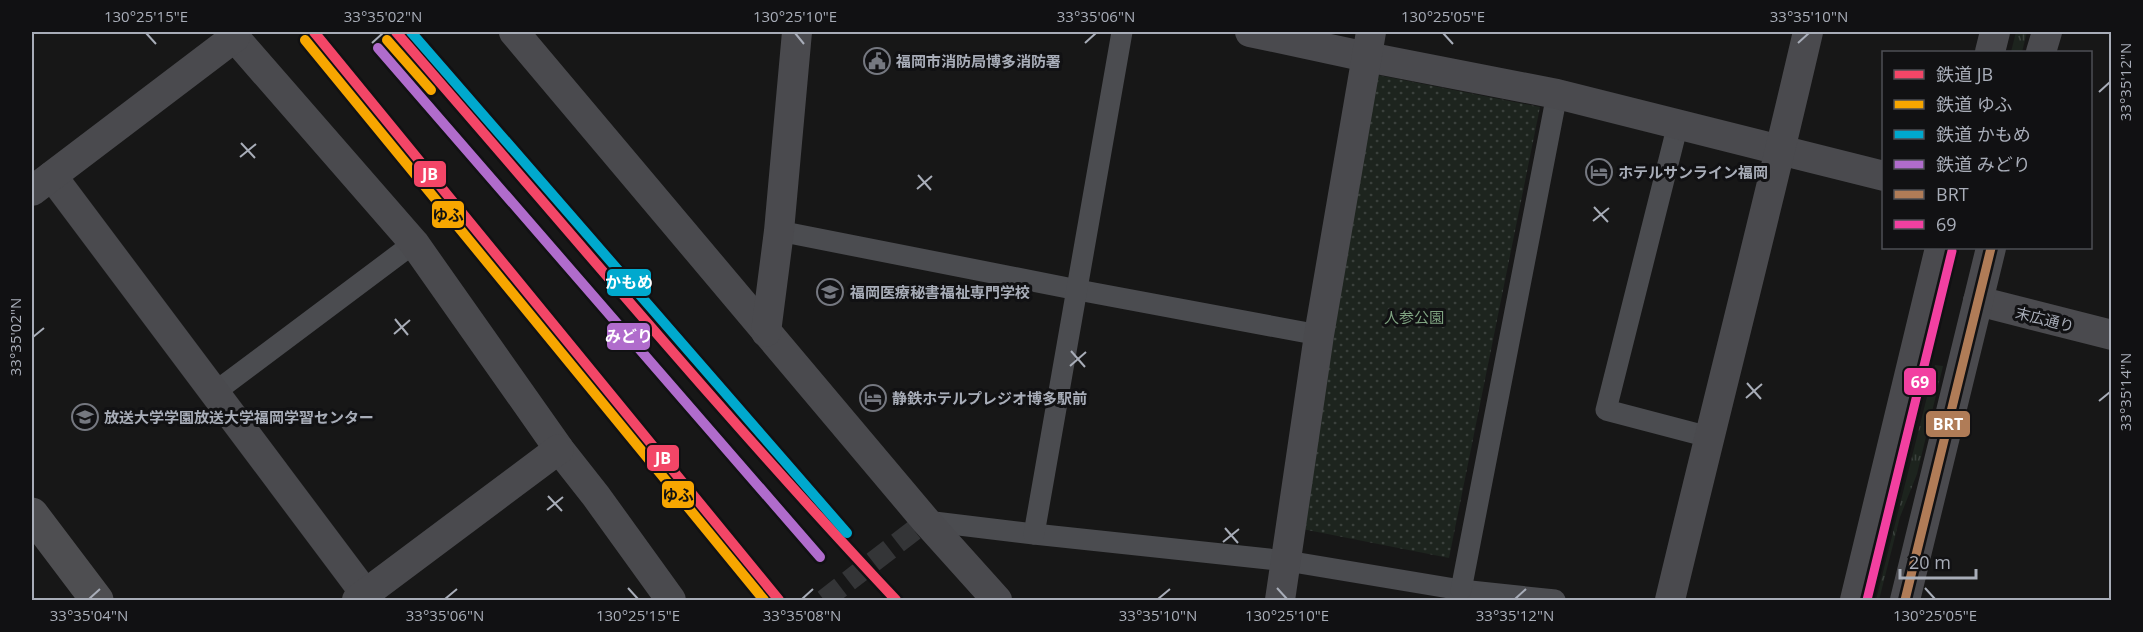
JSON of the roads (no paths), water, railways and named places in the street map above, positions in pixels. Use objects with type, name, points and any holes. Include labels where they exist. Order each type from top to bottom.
[{"type":"highway","points":[[32,514],[97,600]]},
{"type":"street","points":[[514,32],[926,521],[997,600]]},
{"type":"street","points":[[766,332],[779,231],[797,32]]},
{"type":"street","points":[[1034,534],[1122,32]]},
{"type":"street","points":[[1250,32],[1369,44],[1882,175]]},
{"type":"street","points":[[1670,600],[1808,32]]},
{"type":"street","points":[[1989,51],[1995,32]]},
{"type":"street","points":[[2041,51],[2047,32]]},
{"type":"street","points":[[559,449],[364,598],[215,392],[42,183],[232,34],[414,243],[559,449],[596,496],[670,600]]},
{"type":"street","points":[[1280,600],[1319,335],[1369,44]]},
{"type":"street","points":[[1461,590],[1557,94]]},
{"type":"street","points":[[1678,124],[1606,410],[1709,437]]},
{"type":"street","points":[[779,231],[1319,335]]},
{"type":"street","points":[[215,392],[414,243]]},
{"type":"street","points":[[1856,600],[1940,249]]},
{"type":"street","points":[[1905,600],[1991,249]]},
{"type":"street","name":"末広通り","points":[[1978,301],[2112,335]]},
{"type":"street","points":[[926,521],[1287,561],[1461,590],[1555,600]]},
{"type":"tunnel","points":[[824,600],[926,521]]},
{"type":"rail line","name":"JB","points":[[314,32],[779,600]]},
{"type":"rail line","name":"JB","points":[[396,32],[706,390],[896,600]]},
{"type":"rail line","name":"かもめ","points":[[411,32],[847,533]]},
{"type":"rail line","name":"ゆふ","points":[[305,40],[764,600]]},
{"type":"rail line","name":"ゆふ","points":[[387,40],[431,90]]},
{"type":"rail line","name":"みどり","points":[[378,48],[820,557]]},
{"type":"place","name":"福岡市消防局博多消防署","points":[[877,61]]},
{"type":"place","name":"ホテルサンライン福岡","points":[[1599,172]]},
{"type":"place","name":"福岡医療秘書福祉専門学校","points":[[830,292]]},
{"type":"place","name":"静鉄ホテルプレジオ博多駅前","points":[[873,398]]},
{"type":"place","name":"放送大学学園放送大学福岡学習センター","points":[[85,417]]},
{"type":"park label","name":"人参公園","points":[[1414,317]]}]
